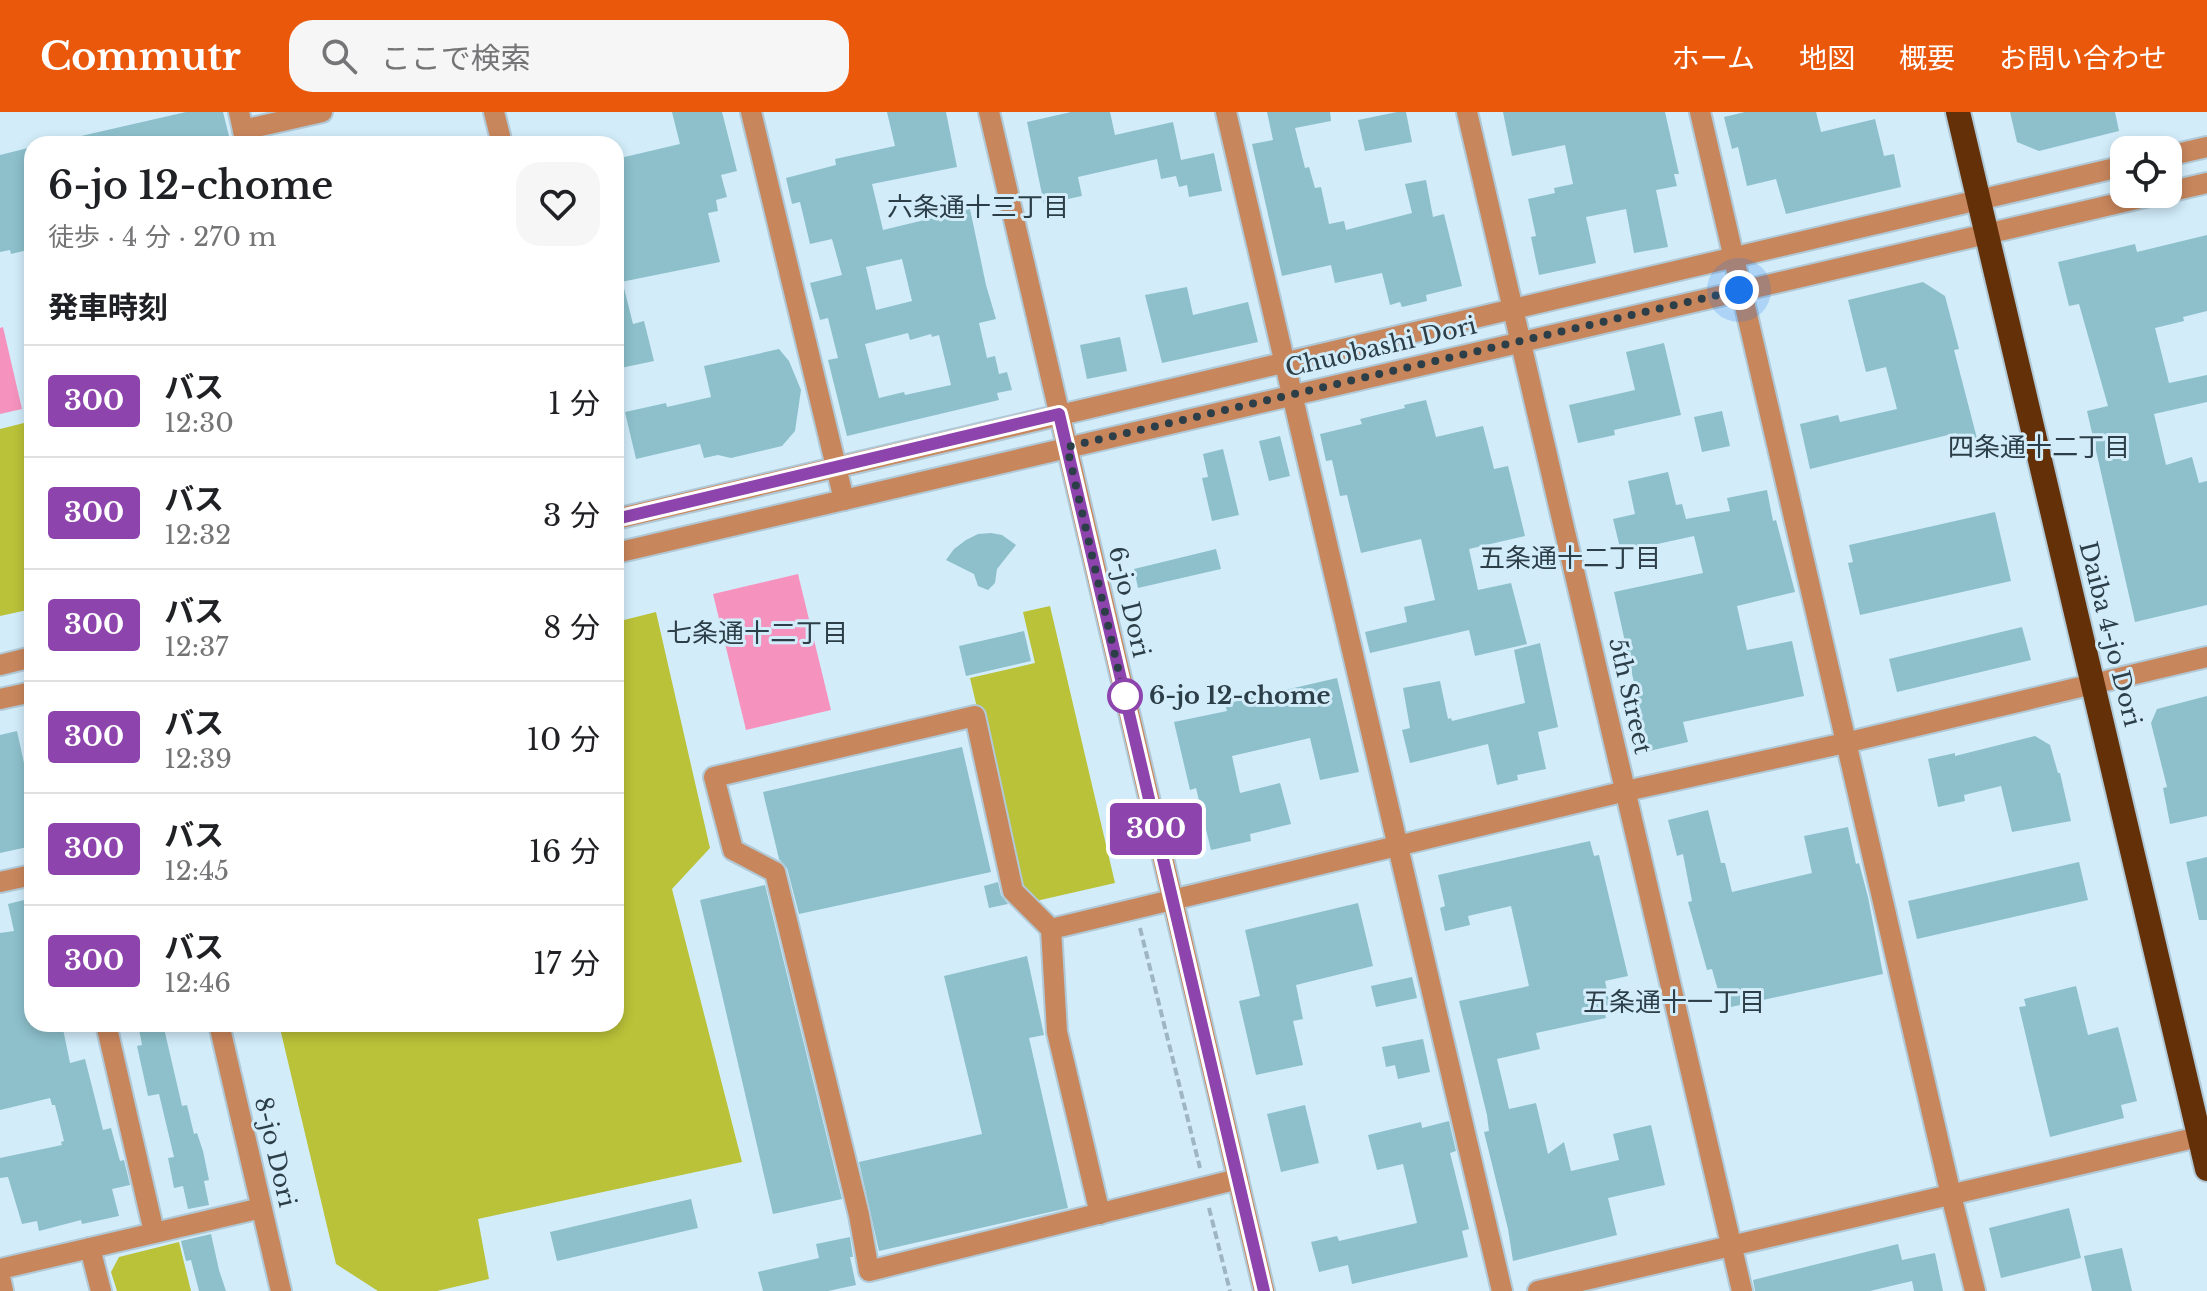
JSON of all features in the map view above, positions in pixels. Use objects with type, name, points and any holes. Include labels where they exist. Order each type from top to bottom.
[{"type":"highway","name":"Daiba 4-jo Dori","points":[[1958,112],[2042,476],[2204,1135],[2207,1169]]},
{"type":"street","points":[[243,129],[322,112]]},
{"type":"street","points":[[494,112],[500,136]]},
{"type":"street","points":[[751,112],[844,500]]},
{"type":"street","name":"6-jo Dori","points":[[989,112],[1264,1291]]},
{"type":"street","points":[[1226,112],[1502,1291]]},
{"type":"street","name":"5th Street","points":[[1467,112],[1742,1291]]},
{"type":"street","points":[[1700,112],[1739,290],[1975,1291]]},
{"type":"street","points":[[2182,153],[2207,147]]},
{"type":"street","name":"Chuobashi Dori","points":[[624,517],[2110,169]]},
{"type":"street","points":[[2182,189],[2207,183]]},
{"type":"street","name":"Chuobashi Dori","points":[[624,551],[2110,205]]},
{"type":"street","points":[[1051,929],[1626,791],[1845,743],[2207,657]]},
{"type":"street","points":[[0,665],[24,659]]},
{"type":"street","points":[[0,699],[24,694]]},
{"type":"street","points":[[1100,1214],[1057,1032],[1051,929],[1013,891],[975,716],[714,777],[733,850],[775,872],[859,1215],[869,1271],[1100,1214],[1238,1179]]},
{"type":"street","points":[[0,882],[24,877]]},
{"type":"street","points":[[108,1032],[154,1232]]},
{"type":"street","name":"8-jo Dori","points":[[221,1032],[281,1291]]},
{"type":"street","points":[[1538,1291],[2204,1135]]},
{"type":"street","points":[[0,1269],[261,1208]]},
{"type":"street","points":[[90,1248],[101,1291]]},
{"type":"street","points":[[0,1277],[3,1291]]},
{"type":"path","points":[[1136,909],[1230,1291]]},
{"type":"shaded area","points":[[3,327],[22,409],[0,414],[0,328]]},
{"type":"shaded area","points":[[24,423],[24,611],[0,616],[0,429]]},
{"type":"shaded area","points":[[798,574],[831,710],[746,730],[713,594]]},
{"type":"shaded area","points":[[1050,606],[1115,883],[1023,904],[970,678],[1035,663],[1023,612]]},
{"type":"shaded area","points":[[656,612],[710,848],[672,889],[742,1162],[478,1219],[489,1279],[437,1291],[378,1291],[336,1264],[281,1032],[624,1032],[624,620]]},
{"type":"shaded area","points":[[179,1242],[191,1291],[117,1291],[111,1272],[119,1257]]},
{"type":"building","points":[[186,112],[223,112],[229,136],[81,136]]},
{"type":"building","points":[[672,112],[722,112],[737,171],[721,175],[727,197],[716,200],[718,211],[708,213],[720,262],[624,281],[624,157],[680,144]]},
{"type":"building","points":[[887,112],[946,112],[957,167],[872,184],[883,230],[970,209],[996,319],[979,323],[987,358],[995,356],[999,374],[1007,372],[1012,390],[997,393],[999,400],[847,436],[828,360],[838,358],[828,318],[820,320],[810,283],[842,275],[832,239],[810,244],[800,202],[792,204],[786,178],[836,165],[835,159],[895,146]],"holes":[[[902,259],[912,301],[876,310],[866,267]],[[908,333],[910,340],[939,335],[951,385],[879,398],[865,344]]]},
{"type":"building","points":[[1071,112],[1110,112],[1115,135],[1173,122],[1181,160],[1214,153],[1222,191],[1189,197],[1187,185],[1179,187],[1176,176],[1161,179],[1157,159],[1078,177],[1082,196],[1044,204],[1027,122]]},
{"type":"building","points":[[1267,112],[1330,112],[1331,121],[1295,128],[1305,168],[1309,167],[1315,188],[1321,187],[1329,224],[1344,221],[1346,230],[1412,213],[1405,184],[1426,180],[1433,217],[1444,214],[1462,286],[1426,295],[1427,301],[1402,307],[1400,302],[1390,305],[1382,273],[1335,283],[1331,265],[1282,276],[1252,144],[1273,140]]},
{"type":"building","points":[[1406,112],[1412,142],[1365,151],[1358,120]]},
{"type":"building","points":[[1503,112],[1665,112],[1679,174],[1674,174],[1677,186],[1656,190],[1668,247],[1634,253],[1626,209],[1586,217],[1596,263],[1539,275],[1531,237],[1536,236],[1528,199],[1555,193],[1554,188],[1573,184],[1565,145],[1512,156]]},
{"type":"building","points":[[1745,112],[1816,112],[1821,132],[1875,119],[1884,156],[1894,154],[1901,187],[1786,214],[1776,179],[1747,186],[1738,147],[1732,149],[1724,117]]},
{"type":"building","points":[[2010,112],[2115,112],[2119,131],[2039,151],[2017,142]]},
{"type":"building","points":[[24,149],[24,251],[11,254],[10,250],[0,252],[0,155]]},
{"type":"building","points":[[2207,235],[2207,311],[2155,328],[2169,383],[2207,375],[2207,402],[2154,414],[2166,465],[2192,457],[2199,483],[2207,481],[2207,605],[2135,622],[2087,411],[2108,406],[2079,304],[2069,306],[2058,262],[2135,244],[2137,252]]},
{"type":"building","points":[[1923,282],[1945,296],[1959,349],[1954,350],[1980,450],[1962,455],[1956,433],[1810,469],[1800,424],[1838,415],[1840,422],[1897,409],[1886,367],[1866,372],[1848,300]]},
{"type":"building","points":[[1187,287],[1193,315],[1248,302],[1258,342],[1162,363],[1145,295]]},
{"type":"building","points":[[624,288],[633,324],[644,321],[654,361],[624,367]]},
{"type":"building","points":[[1120,337],[1127,371],[1087,379],[1080,345]]},
{"type":"building","points":[[1664,343],[1681,415],[1614,430],[1615,435],[1578,443],[1569,405],[1635,390],[1626,352]]},
{"type":"building","points":[[779,349],[789,361],[801,390],[795,431],[782,446],[731,458],[718,455],[704,458],[700,444],[636,459],[625,412],[711,397],[704,366]]},
{"type":"building","points":[[1426,400],[1436,437],[1483,426],[1494,469],[1508,466],[1525,536],[1469,549],[1478,590],[1511,583],[1527,644],[1475,656],[1469,630],[1370,653],[1365,632],[1407,622],[1404,607],[1435,600],[1421,539],[1361,553],[1347,495],[1340,496],[1332,460],[1326,461],[1320,434],[1362,424],[1360,419]]},
{"type":"building","points":[[1722,411],[1730,446],[1702,452],[1694,417]]},
{"type":"building","points":[[1280,436],[1290,476],[1269,481],[1259,441]]},
{"type":"building","points":[[1223,449],[1239,515],[1212,521],[1202,478],[1208,477],[1203,454]]},
{"type":"building","points":[[1668,472],[1676,505],[1682,504],[1686,519],[1730,511],[1727,498],[1767,490],[1773,521],[1776,520],[1795,592],[1737,606],[1747,650],[1792,641],[1804,696],[1683,722],[1688,742],[1649,751],[1614,592],[1703,573],[1694,536],[1621,552],[1613,519],[1635,514],[1628,481]]},
{"type":"building","points":[[1995,512],[2011,581],[1860,615],[1848,563],[1853,562],[1849,545]]},
{"type":"building","points":[[978,534],[1002,535],[1016,545],[997,569],[995,583],[988,590],[978,586],[974,574],[946,560],[966,540]]},
{"type":"building","points":[[1216,549],[1221,569],[1138,588],[1134,569]]},
{"type":"building","points":[[2022,627],[2031,660],[1897,692],[1889,659]]},
{"type":"building","points":[[1024,631],[1031,661],[966,676],[959,646]]},
{"type":"building","points":[[1540,643],[1558,727],[1538,732],[1546,769],[1517,775],[1518,780],[1497,785],[1488,744],[1410,763],[1402,730],[1410,728],[1403,688],[1440,681],[1448,719],[1452,721],[1525,703],[1514,650]]},
{"type":"building","points":[[1337,678],[1359,772],[1320,780],[1310,738],[1232,756],[1240,793],[1280,783],[1291,824],[1250,834],[1251,841],[1211,850],[1196,788],[1190,790],[1174,722],[1227,711],[1225,704]]},
{"type":"building","points":[[2207,696],[2207,816],[2170,824],[2163,788],[2167,787],[2151,723],[2157,709]]},
{"type":"building","points":[[17,731],[24,763],[24,848],[0,853],[0,735]]},
{"type":"building","points":[[2035,736],[2050,745],[2071,821],[2012,832],[2001,786],[1964,795],[1965,801],[1938,807],[1928,759],[1955,753],[1955,756]]},
{"type":"building","points":[[962,747],[991,872],[799,914],[787,868],[779,859],[763,792]]},
{"type":"building","points":[[1708,810],[1721,863],[1725,863],[1732,892],[1812,873],[1804,836],[1848,827],[1856,864],[1859,863],[1868,897],[1883,974],[1731,1007],[1727,992],[1719,994],[1712,969],[1707,970],[1688,902],[1692,901],[1683,854],[1677,856],[1668,820]]},
{"type":"building","points":[[1590,841],[1594,856],[1599,855],[1628,976],[1605,981],[1610,1005],[1603,1006],[1606,1018],[1536,1033],[1540,1049],[1497,1059],[1509,1109],[1536,1103],[1548,1154],[1564,1142],[1571,1171],[1619,1160],[1613,1134],[1651,1125],[1665,1185],[1608,1198],[1617,1235],[1513,1261],[1484,1132],[1489,1131],[1487,1115],[1459,1001],[1529,986],[1511,906],[1468,916],[1470,925],[1445,931],[1440,908],[1445,906],[1438,875]]},
{"type":"building","points":[[2207,857],[2207,920],[2199,920],[2186,862]]},
{"type":"building","points":[[2079,862],[2088,900],[1917,939],[1908,901]]},
{"type":"building","points":[[998,882],[1001,895],[1008,904],[989,908],[984,886]]},
{"type":"building","points":[[765,885],[842,1199],[773,1214],[700,900]]},
{"type":"building","points":[[24,900],[24,1032],[64,1032],[70,1063],[85,1059],[103,1130],[111,1128],[130,1185],[112,1189],[119,1216],[82,1224],[81,1220],[39,1231],[37,1221],[22,1224],[8,1177],[0,1178],[0,1158],[62,1145],[64,1141],[55,1105],[52,1105],[50,1098],[0,1110],[0,933],[14,931],[8,904]]},
{"type":"building","points":[[1358,903],[1373,966],[1296,985],[1303,1019],[1293,1021],[1303,1065],[1256,1075],[1239,1001],[1260,996],[1245,930]]},
{"type":"building","points":[[1027,956],[1044,1035],[1029,1038],[1068,1208],[879,1251],[859,1162],[982,1134],[944,976]]},
{"type":"building","points":[[1412,977],[1417,998],[1376,1007],[1371,986]]},
{"type":"building","points":[[2076,986],[2088,1035],[2118,1027],[2137,1101],[2121,1105],[2124,1118],[2050,1137],[2019,1007],[2026,1006],[2024,999]]},
{"type":"building","points":[[140,1032],[165,1032],[182,1106],[187,1105],[194,1134],[197,1133],[203,1151],[209,1180],[204,1181],[209,1205],[188,1209],[183,1186],[174,1188],[168,1158],[174,1157],[159,1094],[148,1096],[137,1046],[142,1045]]},
{"type":"building","points":[[1423,1039],[1430,1072],[1398,1079],[1395,1065],[1386,1067],[1382,1047]]},
{"type":"building","points":[[1305,1105],[1319,1163],[1281,1172],[1267,1114]]},
{"type":"building","points":[[1449,1121],[1456,1151],[1450,1153],[1469,1229],[1462,1231],[1468,1257],[1352,1284],[1348,1265],[1319,1272],[1311,1242],[1337,1236],[1339,1241],[1417,1223],[1403,1164],[1377,1170],[1368,1135],[1421,1122],[1422,1128]]},
{"type":"building","points":[[691,1199],[698,1228],[557,1261],[550,1232]]},
{"type":"building","points":[[2069,1208],[2081,1258],[2001,1278],[1989,1228]]},
{"type":"building","points":[[211,1234],[226,1291],[199,1291],[191,1260],[186,1261],[181,1241]]},
{"type":"building","points":[[850,1237],[853,1257],[850,1257],[856,1285],[828,1291],[763,1291],[758,1272],[819,1258],[816,1244]]},
{"type":"building","points":[[1898,1244],[1902,1260],[1935,1253],[1943,1291],[1914,1291],[1912,1281],[1870,1291],[1755,1291],[1753,1280]]},
{"type":"building","points":[[2122,1248],[2132,1291],[2092,1291],[2084,1256]]},
{"type":"bus line","name":"300","points":[[624,517],[1059,414],[1264,1291]]},
{"type":"place","name":"6-jo 12-chome","points":[[1125,696]]},
{"type":"district","name":"六条通十三丁目","points":[[978,207]]},
{"type":"district","name":"四条通十二丁目","points":[[2039,447]]},
{"type":"district","name":"五条通十二丁目","points":[[1570,558]]},
{"type":"district","name":"七条通十二丁目","points":[[757,633]]},
{"type":"district","name":"五条通十一丁目","points":[[1674,1002]]},
{"type":"route","points":[[1125,696],[1126,703],[1067,447],[1739,290]]}]
